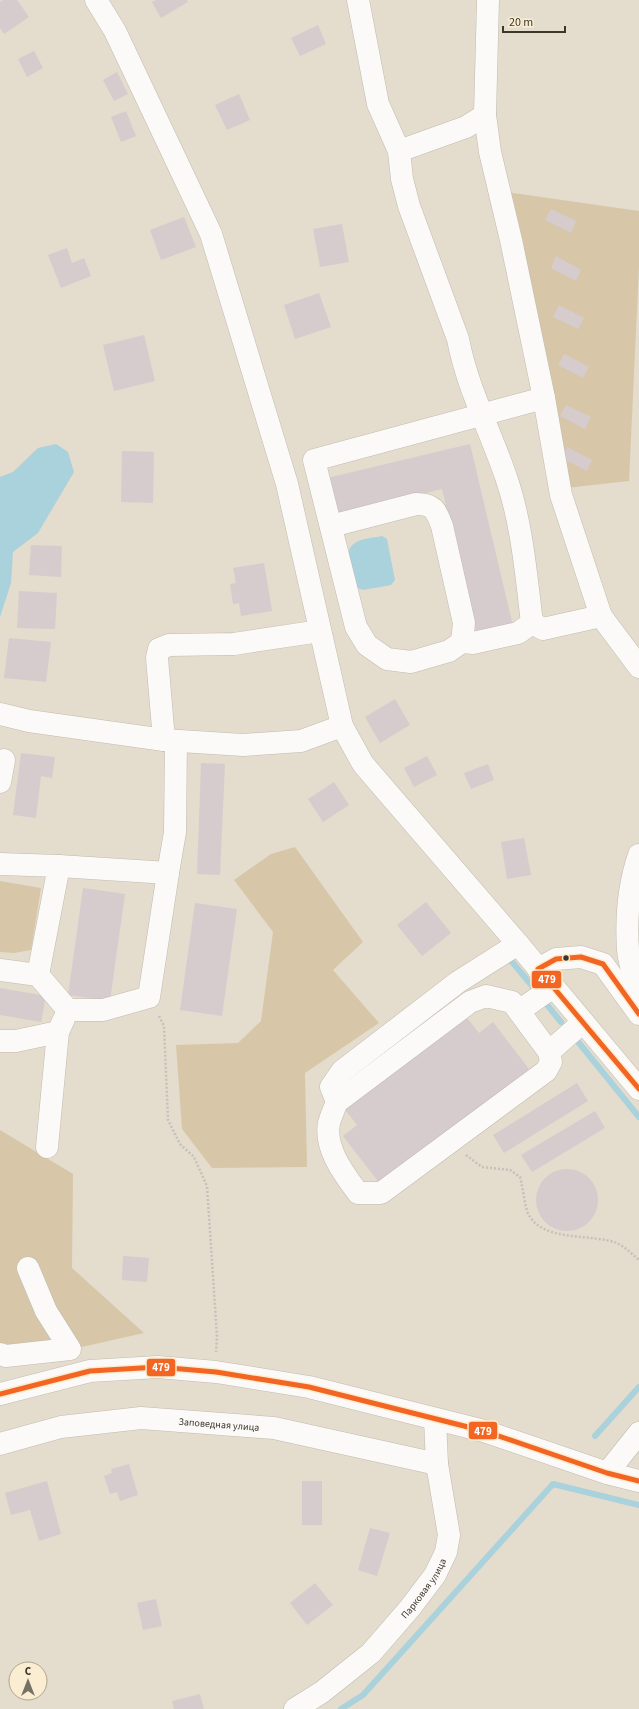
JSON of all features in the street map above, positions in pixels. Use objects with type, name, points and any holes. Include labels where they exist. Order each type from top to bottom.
[{"type":"street","points":[[96,0],[116,31],[211,234],[287,484],[342,726],[363,764],[518,944],[639,1089]]},
{"type":"street","points":[[358,0],[368,63],[378,104],[399,151],[402,179],[409,206],[458,339],[462,362],[481,416],[506,478],[517,518],[532,623]]},
{"type":"street","points":[[488,0],[485,115],[490,152],[544,398],[561,495],[601,616],[639,666]]},
{"type":"street","points":[[399,151],[466,127],[485,115]]},
{"type":"street","points":[[532,623],[518,632],[473,643],[462,642],[449,651],[411,662],[387,659],[367,645],[356,627],[314,460],[544,398]]},
{"type":"street","points":[[331,526],[416,504],[427,504],[436,511],[442,526],[464,623],[462,642]]},
{"type":"street","points":[[532,623],[543,629],[601,616]]},
{"type":"street","points":[[0,970],[38,975],[68,1010],[103,1010],[148,997],[175,832],[170,740],[157,658],[159,649],[169,645],[234,644],[320,631]]},
{"type":"street","points":[[0,714],[29,721],[170,740],[243,744],[301,741],[342,726]]},
{"type":"street","points":[[0,782],[4,760]]},
{"type":"street","points":[[639,855],[634,871],[629,912],[628,951],[639,992]]},
{"type":"street","points":[[0,864],[168,873]]},
{"type":"street","points":[[38,975],[59,866]]},
{"type":"street","points":[[337,1102],[331,1087],[342,1071],[458,982],[518,944]]},
{"type":"street","points":[[538,969],[556,958],[581,957],[603,964],[639,1014]]},
{"type":"street","points":[[458,982],[470,1002]]},
{"type":"street","points":[[519,1011],[553,987]]},
{"type":"street","points":[[486,996],[512,1002],[519,1011],[549,1052],[551,1062],[546,1071],[382,1193],[358,1192],[339,1166],[330,1142],[329,1124],[337,1102],[470,1002],[486,996]]},
{"type":"street","points":[[47,1147],[58,1032],[68,1010]]},
{"type":"street","points":[[549,1052],[583,1022]]},
{"type":"street","points":[[0,1041],[16,1041],[58,1032]]},
{"type":"street","points":[[0,1354],[6,1356],[70,1349],[46,1312],[28,1268]]},
{"type":"street","points":[[0,1394],[90,1371],[158,1367],[216,1372],[309,1387],[484,1431],[608,1473],[639,1481]]},
{"type":"street","name":"Заповедная улица","points":[[0,1444],[61,1427],[141,1418],[274,1428],[437,1464]]},
{"type":"street","name":"Парковая улица","points":[[295,1709],[322,1692],[371,1653],[410,1608],[435,1574],[446,1552],[449,1535],[437,1464],[435,1419]]},
{"type":"street","points":[[608,1473],[639,1432]]},
{"type":"path","points":[[148,997],[164,1026],[168,1120],[180,1144],[194,1157],[207,1186],[217,1337],[216,1372]]},
{"type":"path","points":[[455,1139],[465,1155],[482,1167],[510,1170],[520,1177],[528,1212],[537,1223],[558,1235],[592,1238],[616,1243],[639,1260]]},
{"type":"shaded area","points":[[506,192],[639,211],[639,267],[629,481],[566,488]]},
{"type":"shaded area","points":[[295,847],[363,942],[333,970],[379,1023],[305,1073],[307,1167],[212,1168],[182,1129],[176,1045],[238,1043],[261,1021],[273,932],[234,880],[271,854]]},
{"type":"shaded area","points":[[0,881],[41,888],[31,950],[14,953],[0,952]]},
{"type":"shaded area","points":[[0,1130],[73,1174],[72,1268],[144,1333],[6,1364],[0,1362]]},
{"type":"water","points":[[56,444],[68,452],[74,472],[38,533],[13,552],[11,583],[0,617],[0,477],[13,472],[38,448]]},
{"type":"water","points":[[382,536],[387,539],[395,580],[391,585],[363,590],[355,587],[348,557],[351,547],[361,540]]},
{"type":"building","points":[[3,0],[17,0],[29,17],[4,34],[0,28],[0,2]]},
{"type":"building","points":[[156,0],[187,0],[188,2],[161,18],[152,2]]},
{"type":"building","points":[[318,25],[326,44],[300,56],[291,38]]},
{"type":"building","points":[[34,51],[43,68],[27,77],[18,59]]},
{"type":"building","points":[[117,72],[128,94],[114,101],[103,80]]},
{"type":"building","points":[[239,94],[250,120],[227,130],[215,105]]},
{"type":"building","points":[[126,111],[136,136],[121,142],[111,117]]},
{"type":"building","points":[[551,209],[576,221],[571,233],[545,220]]},
{"type":"building","points":[[184,217],[196,247],[161,260],[150,230]]},
{"type":"building","points":[[342,224],[349,262],[320,267],[313,229]]},
{"type":"building","points":[[67,248],[72,263],[84,258],[91,276],[61,288],[48,255]]},
{"type":"building","points":[[556,256],[581,270],[576,281],[551,268]]},
{"type":"building","points":[[319,293],[331,327],[295,339],[284,305]]},
{"type":"building","points":[[559,305],[584,318],[578,329],[553,317]]},
{"type":"building","points":[[144,335],[155,381],[114,391],[103,345]]},
{"type":"building","points":[[564,354],[589,367],[583,378],[558,365]]},
{"type":"building","points":[[566,405],[591,417],[585,429],[560,416]]},
{"type":"building","points":[[470,444],[513,626],[477,635],[442,489],[336,515],[327,478]]},
{"type":"building","points":[[567,447],[592,460],[587,471],[561,458]]},
{"type":"building","points":[[122,451],[154,452],[153,503],[121,502]]},
{"type":"building","points":[[31,545],[62,546],[61,577],[29,575]]},
{"type":"building","points":[[264,563],[272,611],[241,616],[239,603],[233,604],[230,584],[236,583],[233,568]]},
{"type":"building","points":[[19,591],[57,593],[55,629],[17,628]]},
{"type":"building","points":[[9,638],[51,642],[46,682],[4,678]]},
{"type":"building","points":[[395,699],[410,725],[380,743],[365,717]]},
{"type":"building","points":[[21,753],[55,757],[52,778],[41,776],[36,818],[13,815]]},
{"type":"building","points":[[427,756],[437,775],[414,787],[404,768]]},
{"type":"building","points":[[201,763],[225,764],[220,875],[197,874]]},
{"type":"building","points":[[488,764],[494,780],[471,789],[464,773]]},
{"type":"building","points":[[334,782],[349,805],[323,822],[308,799]]},
{"type":"building","points":[[524,838],[531,875],[507,879],[501,842]]},
{"type":"building","points":[[83,888],[125,894],[110,1001],[68,995]]},
{"type":"building","points":[[426,902],[451,933],[422,956],[397,925]]},
{"type":"building","points":[[195,903],[237,909],[222,1016],[180,1010]]},
{"type":"building","points":[[0,988],[46,996],[41,1022],[0,1015]]},
{"type":"building","points":[[464,1014],[479,1033],[493,1022],[529,1069],[380,1184],[343,1136],[357,1125],[343,1107]]},
{"type":"building","points":[[577,1083],[588,1101],[504,1153],[493,1135]]},
{"type":"building","points":[[595,1111],[605,1128],[532,1172],[521,1155]]},
{"type":"building","points":[[567,1169],[579,1172],[589,1178],[595,1188],[598,1200],[595,1212],[589,1222],[579,1228],[567,1231],[555,1228],[545,1222],[539,1212],[536,1200],[539,1188],[545,1178],[555,1172]]},
{"type":"building","points":[[123,1256],[149,1258],[147,1282],[122,1280]]},
{"type":"building","points":[[129,1464],[138,1495],[120,1501],[117,1492],[110,1494],[104,1476],[112,1473],[111,1469]]},
{"type":"building","points":[[47,1481],[61,1534],[39,1541],[30,1510],[11,1515],[5,1493]]},
{"type":"building","points":[[302,1481],[322,1481],[322,1525],[302,1525]]},
{"type":"building","points":[[370,1528],[390,1533],[377,1576],[358,1570]]},
{"type":"building","points":[[315,1583],[333,1605],[307,1625],[290,1603]]},
{"type":"building","points":[[156,1599],[162,1626],[143,1630],[137,1603]]},
{"type":"building","points":[[200,1694],[204,1709],[174,1709],[172,1701]]},
{"type":"waterway","points":[[508,957],[533,987]]},
{"type":"waterway","points":[[544,1001],[561,1022]]},
{"type":"waterway","points":[[575,1038],[639,1117]]},
{"type":"waterway","points":[[595,1436],[639,1387]]},
{"type":"waterway","points":[[341,1709],[363,1695],[553,1484],[639,1505]]},
{"type":"transit line","name":"479","points":[[639,1014],[603,964],[581,957],[556,959],[538,969],[639,1089]]},
{"type":"transit line","name":"479","points":[[0,1394],[90,1371],[158,1367],[216,1372],[309,1387],[484,1431],[607,1473],[639,1481]]}]
